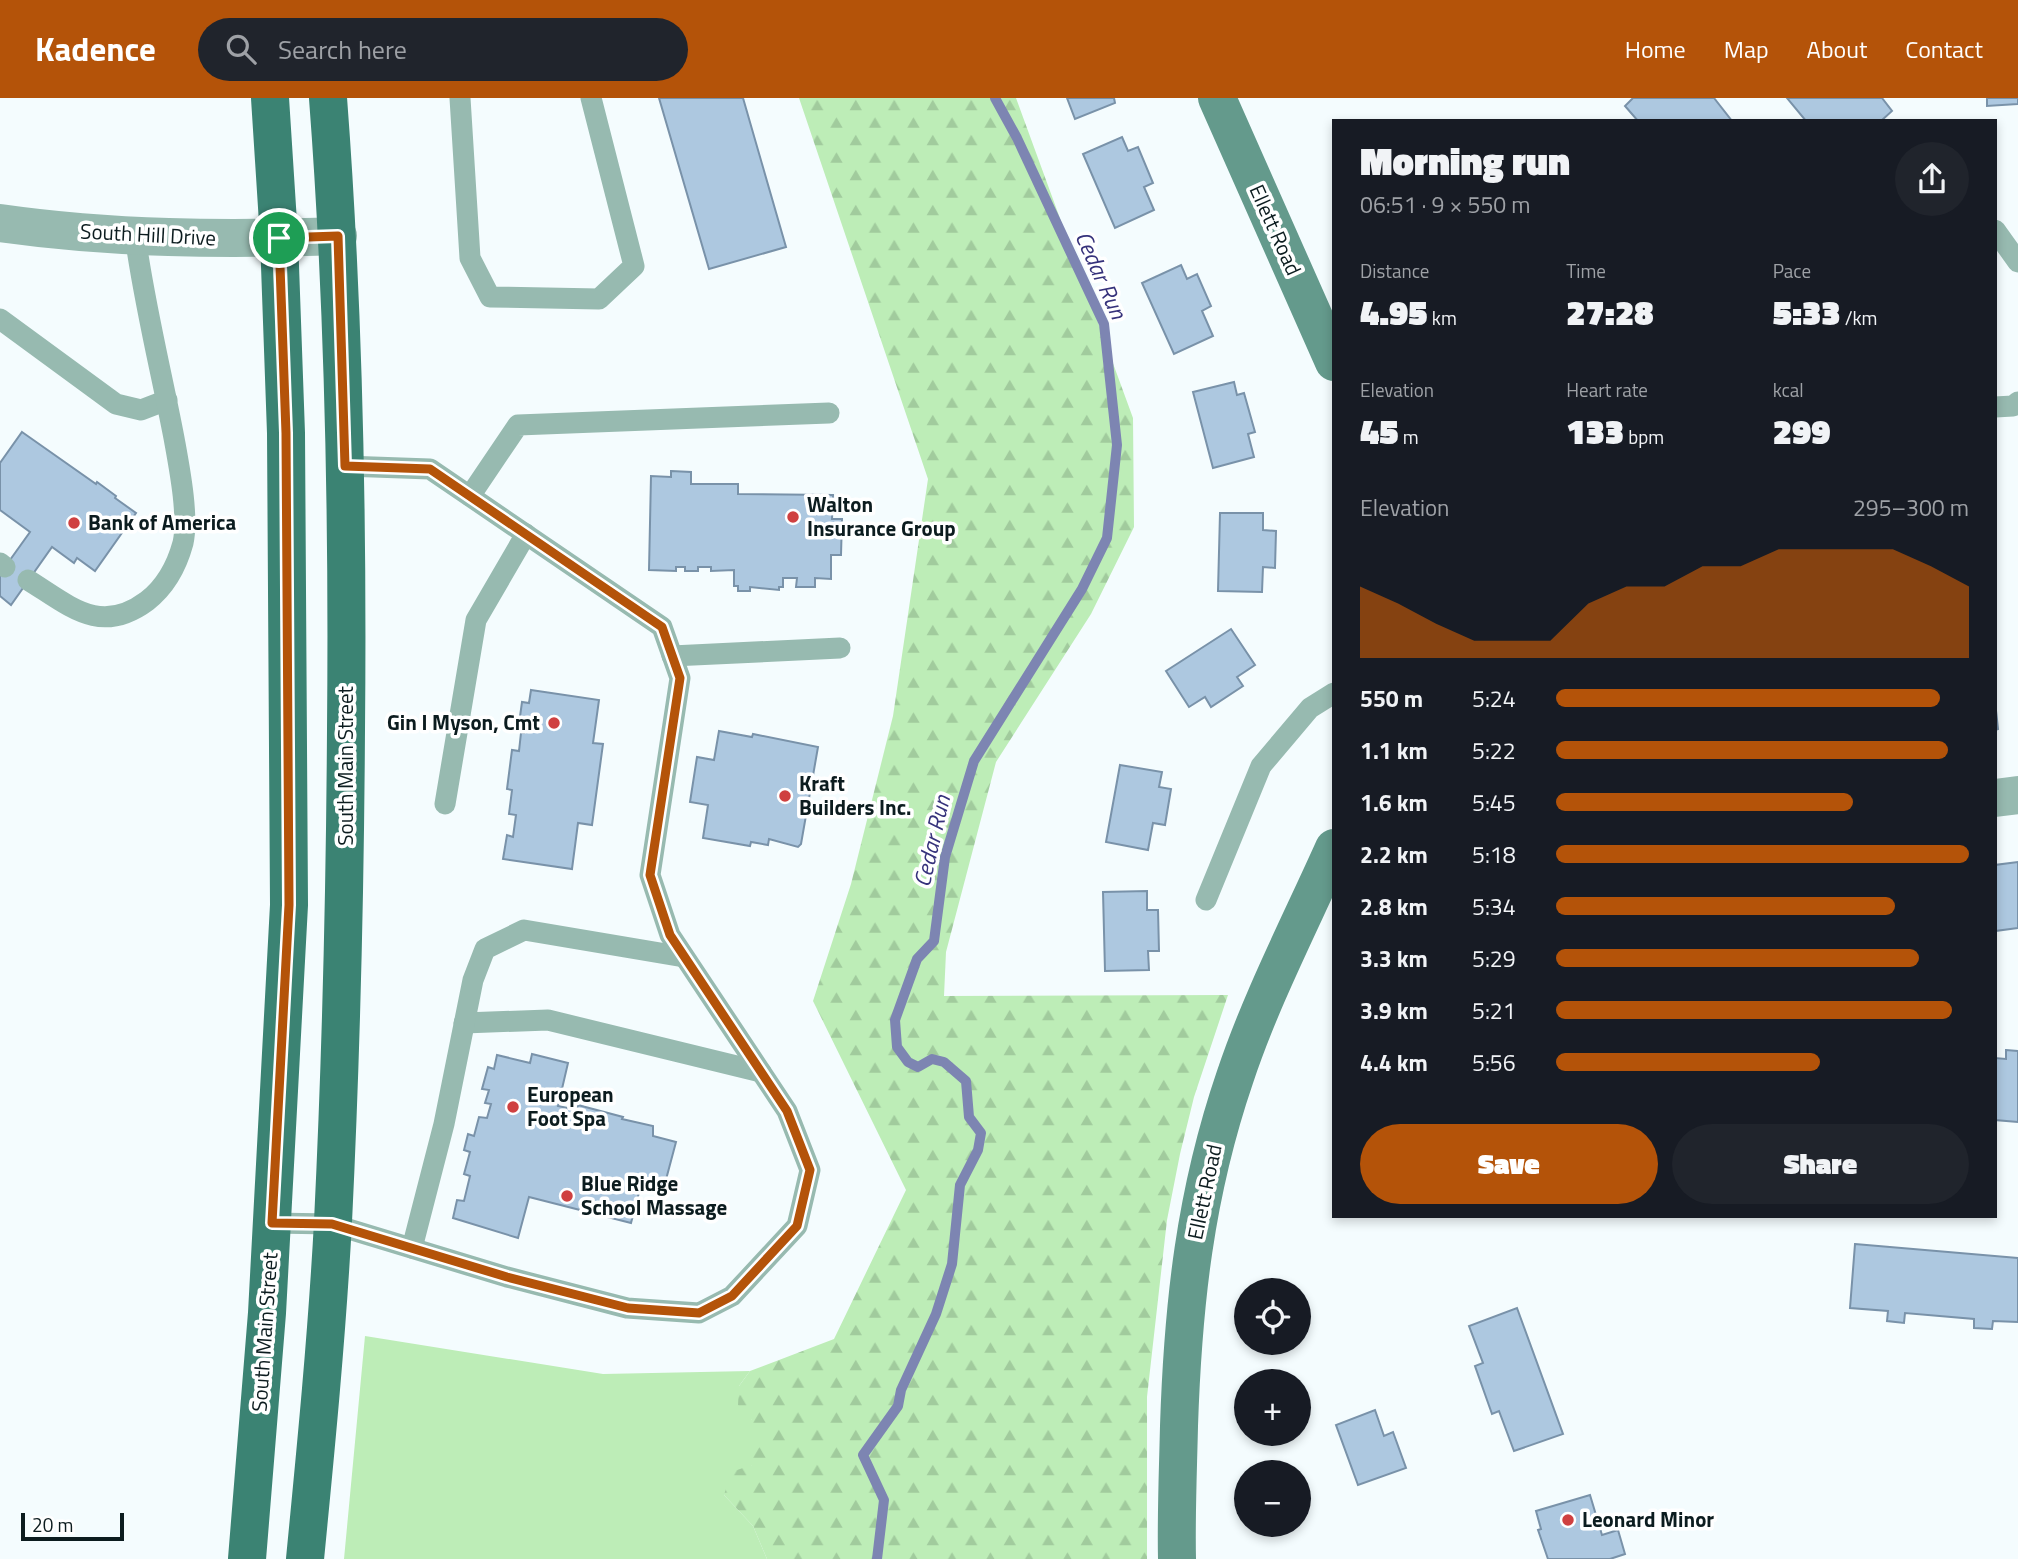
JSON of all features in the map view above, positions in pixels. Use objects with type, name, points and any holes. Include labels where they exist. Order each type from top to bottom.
[{"type":"main road","name":"South Main Street","points":[[247,1559],[272,1223],[289,905],[286,446],[279,238],[270,98]]},
{"type":"main road","name":"South Main Street","points":[[305,1559],[332,1224],[345,908],[345,466],[338,236],[328,98]]},
{"type":"street","name":"Ellett Road","points":[[1217,98],[1332,357]]},
{"type":"street","name":"South Hill Drive","points":[[0,223],[77,231],[216,239],[338,236]]},
{"type":"street","points":[[1997,798],[2018,795]]},
{"type":"street","name":"Ellett Road","points":[[1177,1559],[1176,1522],[1184,1332],[1190,1265],[1204,1187],[1235,1077],[1256,1023],[1332,852]]},
{"type":"lane","points":[[460,98],[470,258],[490,297],[599,299],[634,266],[591,98]]},
{"type":"lane","points":[[1997,233],[2018,262]]},
{"type":"lane","points":[[28,580],[80,612],[110,618],[135,610],[156,594],[174,568],[184,541],[183,485],[141,285],[135,234]]},
{"type":"lane","points":[[0,319],[116,404],[141,410],[167,400]]},
{"type":"lane","points":[[1997,407],[2013,406],[2018,402]]},
{"type":"lane","points":[[470,496],[518,425],[829,413]]},
{"type":"lane","points":[[272,1223],[332,1224],[507,1277],[628,1308],[699,1313],[732,1296],[797,1226],[810,1170],[787,1111],[670,935],[650,875],[680,678],[662,627],[430,469],[345,466]]},
{"type":"lane","points":[[445,804],[476,620],[526,534]]},
{"type":"lane","points":[[672,656],[840,648]]},
{"type":"lane","points":[[1206,900],[1261,765],[1310,708],[1332,694]]},
{"type":"lane","points":[[412,1248],[444,1124],[473,980],[485,949],[524,930],[684,957]]},
{"type":"lane","points":[[464,1023],[548,1020],[761,1072]]},
{"type":"green space","points":[[799,98],[1016,98],[1133,418],[1134,527],[1091,614],[996,762],[946,952],[944,996],[1228,995],[1194,1097],[1167,1220],[1147,1397],[1147,1559],[767,1559],[753,1526],[724,1495],[731,1472],[752,1465],[752,1420],[738,1405],[739,1386],[750,1371],[834,1339],[906,1190],[813,1001],[851,884],[893,716],[928,479]]},
{"type":"green space","points":[[365,1336],[603,1374],[750,1371],[739,1386],[752,1420],[752,1465],[724,1495],[753,1526],[767,1559],[344,1559]]},
{"type":"building","points":[[659,98],[743,98],[786,247],[709,269]]},
{"type":"building","points":[[1067,98],[1114,98],[1115,103],[1075,119]]},
{"type":"building","points":[[1633,98],[1714,98],[1730,119],[1636,119],[1625,106]]},
{"type":"building","points":[[1787,98],[1882,98],[1892,111],[1883,119],[1804,119]]},
{"type":"building","points":[[1987,98],[2018,98],[2018,104],[1987,106]]},
{"type":"building","points":[[1122,137],[1128,151],[1138,147],[1153,183],[1144,187],[1154,210],[1115,228],[1083,154]]},
{"type":"building","points":[[1181,265],[1187,279],[1197,274],[1211,306],[1202,311],[1213,336],[1174,354],[1142,283]]},
{"type":"building","points":[[1234,382],[1237,395],[1244,393],[1255,432],[1248,434],[1254,457],[1213,468],[1193,392]]},
{"type":"building","name":"Bank of America","points":[[22,432],[96,484],[97,482],[136,513],[95,571],[77,558],[74,563],[52,547],[11,605],[0,596],[0,574],[30,532],[0,510],[0,463]]},
{"type":"building","points":[[671,471],[691,472],[691,484],[738,484],[738,494],[833,495],[832,519],[842,519],[841,555],[831,555],[831,579],[815,578],[815,587],[796,587],[797,578],[783,578],[783,587],[779,587],[779,590],[750,587],[750,591],[738,591],[738,586],[734,586],[734,570],[711,571],[711,567],[698,567],[698,571],[685,571],[685,567],[676,567],[676,571],[649,570],[651,476],[671,477]]},
{"type":"building","points":[[1220,513],[1263,513],[1263,530],[1276,531],[1275,568],[1263,567],[1262,592],[1218,591]]},
{"type":"building","points":[[1231,629],[1255,665],[1237,677],[1243,686],[1211,707],[1205,697],[1189,707],[1166,671]]},
{"type":"building","points":[[531,690],[599,700],[593,743],[603,744],[592,825],[578,823],[572,869],[503,859],[507,835],[513,837],[516,815],[509,814],[512,790],[507,789],[512,750],[519,751],[521,733],[524,733],[526,725],[519,724],[522,702],[529,703]]},
{"type":"building","points":[[719,731],[752,737],[753,734],[818,747],[801,844],[798,847],[769,839],[768,845],[751,842],[750,846],[703,838],[708,805],[690,802],[697,757],[714,760]]},
{"type":"building","points":[[1120,765],[1162,772],[1159,787],[1171,789],[1165,825],[1153,823],[1148,850],[1106,842]]},
{"type":"building","points":[[2018,862],[2018,928],[1997,931],[1997,865]]},
{"type":"building","points":[[1147,891],[1147,910],[1158,910],[1159,951],[1148,951],[1149,970],[1105,971],[1103,892]]},
{"type":"building","points":[[2006,1050],[2018,1051],[2018,1122],[1997,1120],[1997,1058],[2006,1059]]},
{"type":"building","points":[[532,1054],[568,1063],[558,1106],[577,1110],[578,1105],[653,1126],[653,1136],[676,1142],[664,1187],[642,1181],[631,1223],[529,1197],[518,1238],[453,1218],[457,1200],[464,1201],[470,1176],[464,1174],[470,1152],[464,1150],[468,1134],[474,1136],[479,1117],[487,1118],[491,1104],[485,1103],[489,1090],[482,1089],[488,1067],[494,1069],[497,1055],[530,1063]]},
{"type":"building","points":[[1855,1244],[2018,1258],[2018,1322],[1993,1321],[1992,1329],[1974,1328],[1974,1319],[1905,1313],[1904,1323],[1887,1321],[1888,1311],[1850,1308]]},
{"type":"building","points":[[1517,1308],[1563,1434],[1514,1451],[1499,1411],[1492,1414],[1475,1366],[1483,1363],[1469,1326]]},
{"type":"building","points":[[1375,1410],[1384,1436],[1393,1432],[1406,1468],[1358,1485],[1336,1425]]},
{"type":"building","name":"Leonard Minor","points":[[1590,1495],[1602,1535],[1618,1530],[1625,1554],[1610,1559],[1548,1559],[1538,1530],[1541,1529],[1536,1511]]},
{"type":"waterway","name":"Cedar Run","points":[[877,1559],[884,1500],[863,1455],[898,1406],[901,1390],[936,1314],[952,1264],[960,1185],[978,1150],[981,1133],[969,1117],[966,1081],[944,1062],[932,1059],[918,1067],[908,1062],[897,1047],[895,1020],[917,959],[934,941],[945,857],[974,761],[1082,589],[1107,538],[1117,445],[1104,324],[1017,138],[995,98]]},
{"type":"place","name":"Walton Insurance Group","points":[[793,517]]},
{"type":"place","name":"Bank of America","points":[[74,523]]},
{"type":"place","name":"Gin I Myson, Cmt","points":[[554,723]]},
{"type":"place","name":"Kraft Builders Inc.","points":[[785,796]]},
{"type":"place","name":"European Foot Spa","points":[[513,1107]]},
{"type":"place","name":"Blue Ridge School Massage","points":[[567,1196]]},
{"type":"place","name":"Leonard Minor","points":[[1568,1520]]},
{"type":"route","points":[[338,236],[345,466],[430,469],[662,627],[680,678],[650,875],[670,935],[787,1111],[810,1170],[797,1226],[732,1296],[699,1313],[628,1308],[507,1277],[332,1224],[272,1223],[289,905],[286,433],[279,238],[338,236]]}]
